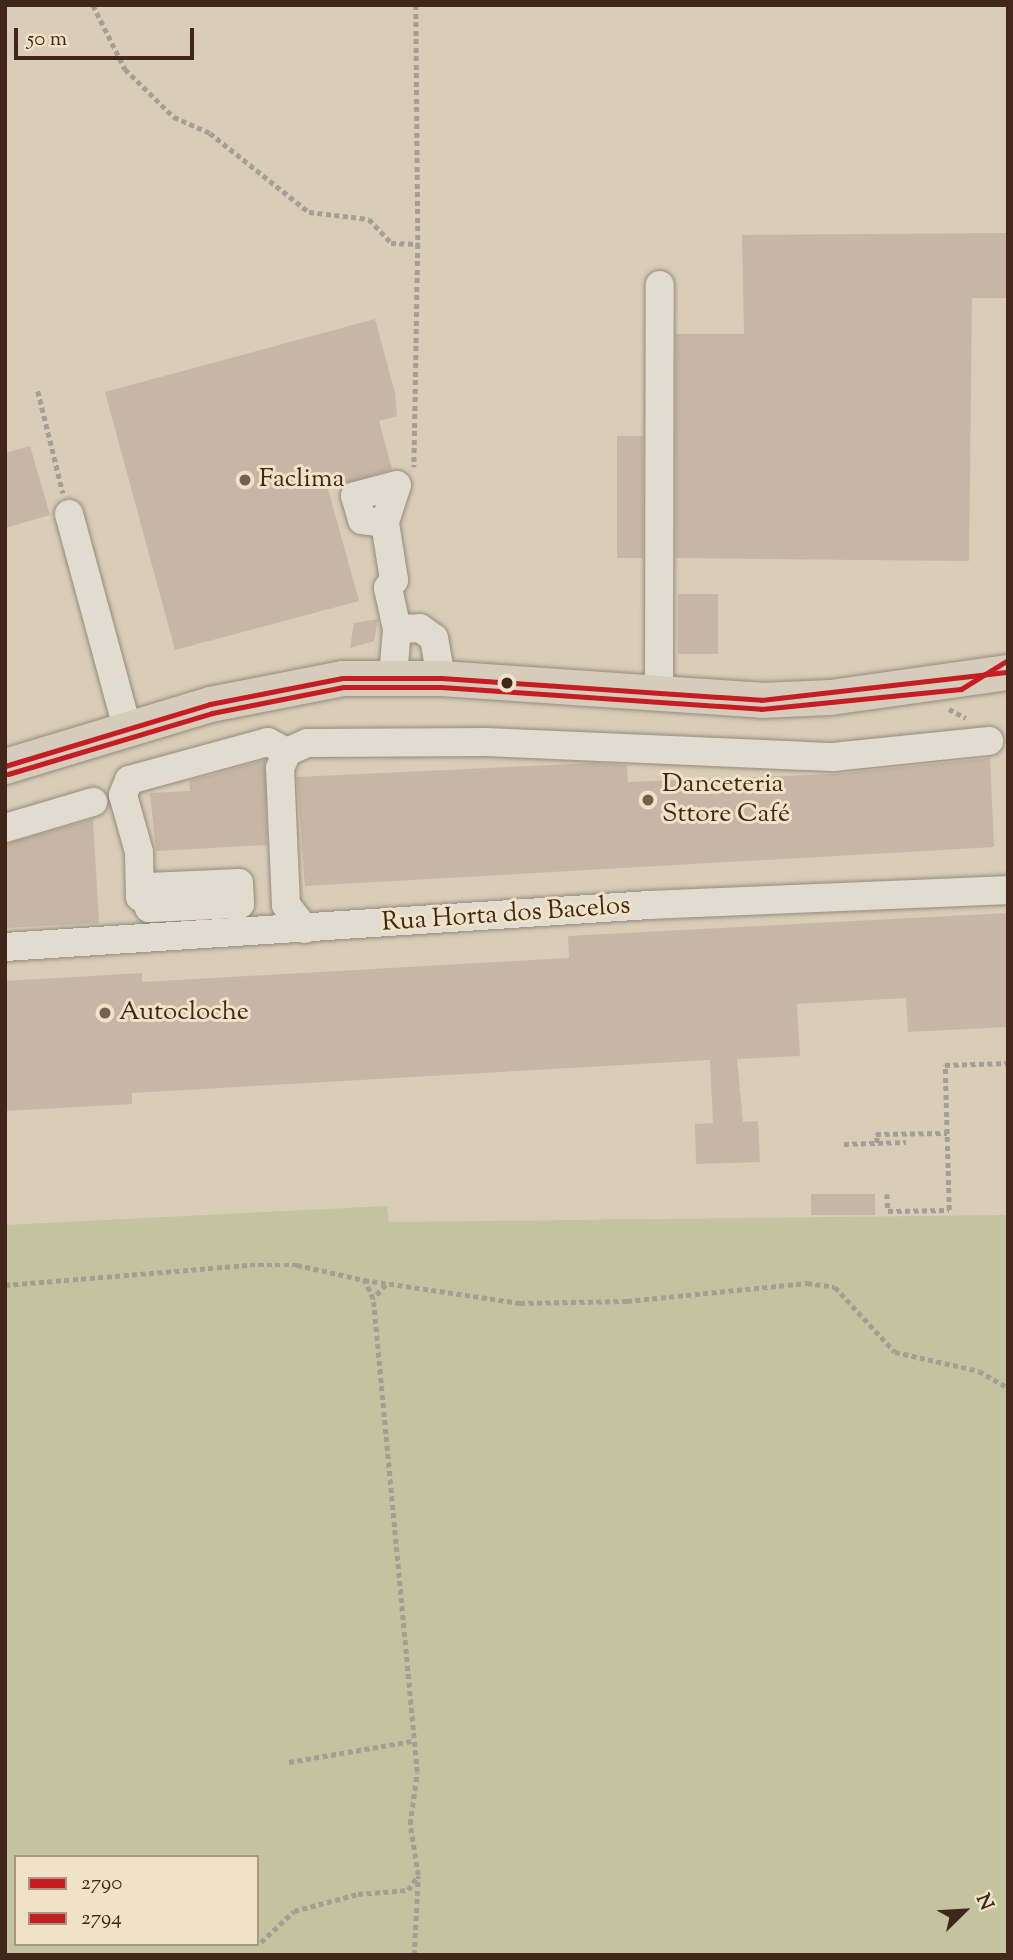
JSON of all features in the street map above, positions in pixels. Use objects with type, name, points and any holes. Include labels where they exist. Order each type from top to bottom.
[{"type":"main road","points":[[959,680],[1008,650]]},
{"type":"main road","points":[[7,760],[292,684],[393,677],[441,678],[659,694],[830,697],[1008,672]]},
{"type":"street","points":[[659,694],[660,285]]},
{"type":"street","points":[[69,514],[127,728]]},
{"type":"street","points":[[384,523],[397,629],[393,677]]},
{"type":"street","points":[[397,629],[420,628],[434,638],[441,678]]},
{"type":"street","points":[[305,929],[286,905],[280,768],[287,752],[307,743],[486,742],[833,757],[989,741]]},
{"type":"street","points":[[215,934],[213,905],[161,902],[140,897],[139,852],[123,795],[130,780],[268,742],[287,752]]},
{"type":"street","points":[[5,828],[93,802]]},
{"type":"street","name":"Rua Horta dos Bacelos","points":[[5,947],[650,905],[1008,890]]},
{"type":"street","points":[[161,902],[174,936]]},
{"type":"path","points":[[93,5],[125,69],[174,117],[209,133],[309,212],[369,219],[391,243],[418,244]]},
{"type":"path","points":[[414,477],[418,244],[416,5]]},
{"type":"path","points":[[38,391],[69,514]]},
{"type":"path","points":[[887,1194],[888,1211],[949,1210],[945,1065],[1008,1063]]},
{"type":"path","points":[[877,1143],[876,1134],[947,1133]]},
{"type":"path","points":[[844,1144],[906,1142]]},
{"type":"path","points":[[5,1284],[250,1265],[297,1265],[386,1286],[520,1303],[627,1301],[807,1283],[835,1287],[895,1352],[979,1371],[1008,1388]]},
{"type":"path","points":[[364,1280],[373,1299],[412,1741],[417,1772],[410,1824],[418,1875],[414,1955]]},
{"type":"path","points":[[373,1299],[386,1286]]},
{"type":"path","points":[[289,1762],[412,1741]]},
{"type":"path","points":[[261,1942],[294,1911],[358,1894],[408,1889],[418,1875]]},
{"type":"green space","points":[[387,1206],[389,1222],[1008,1215],[1008,1955],[5,1955],[5,1225]]},
{"type":"building","points":[[1008,233],[1008,298],[972,298],[969,561],[676,558],[676,334],[744,334],[742,235]]},
{"type":"building","name":"Faclima","points":[[375,319],[395,393],[397,416],[379,421],[392,469],[328,489],[359,601],[175,650],[105,392]]},
{"type":"building","points":[[617,436],[643,436],[643,558],[617,558]]},
{"type":"building","points":[[30,446],[50,515],[5,528],[5,453]]},
{"type":"building","points":[[678,594],[718,594],[718,654],[678,654]]},
{"type":"building","points":[[378,619],[374,641],[350,648],[354,623]]},
{"type":"building","points":[[990,758],[994,847],[305,886],[297,777],[592,763],[627,765],[628,782],[835,774]]},
{"type":"building","points":[[265,760],[267,845],[156,851],[150,793],[190,791],[189,781]]},
{"type":"building","points":[[93,819],[99,923],[5,928],[5,844]]},
{"type":"building","points":[[1008,913],[1008,1027],[908,1032],[906,998],[797,1004],[800,1056],[737,1059],[743,1122],[758,1121],[760,1162],[696,1164],[695,1124],[713,1123],[710,1060],[132,1093],[132,1104],[5,1111],[5,981],[142,973],[142,982],[569,958],[568,936]]},
{"type":"building","points":[[811,1194],[875,1194],[875,1215],[811,1215]]},
{"type":"transit line","name":"2794","points":[[8,774],[212,713],[343,687],[441,687],[761,709],[961,689],[1008,660]]},
{"type":"transit line","name":"2790","points":[[5,766],[210,704],[342,678],[441,678],[761,700],[1008,672]]},
{"type":"place","name":"Faclima","points":[[245,480]]},
{"type":"place","name":"Danceteria Sttore Café","points":[[648,800]]},
{"type":"place","name":"Autocloche","points":[[105,1013]]}]
